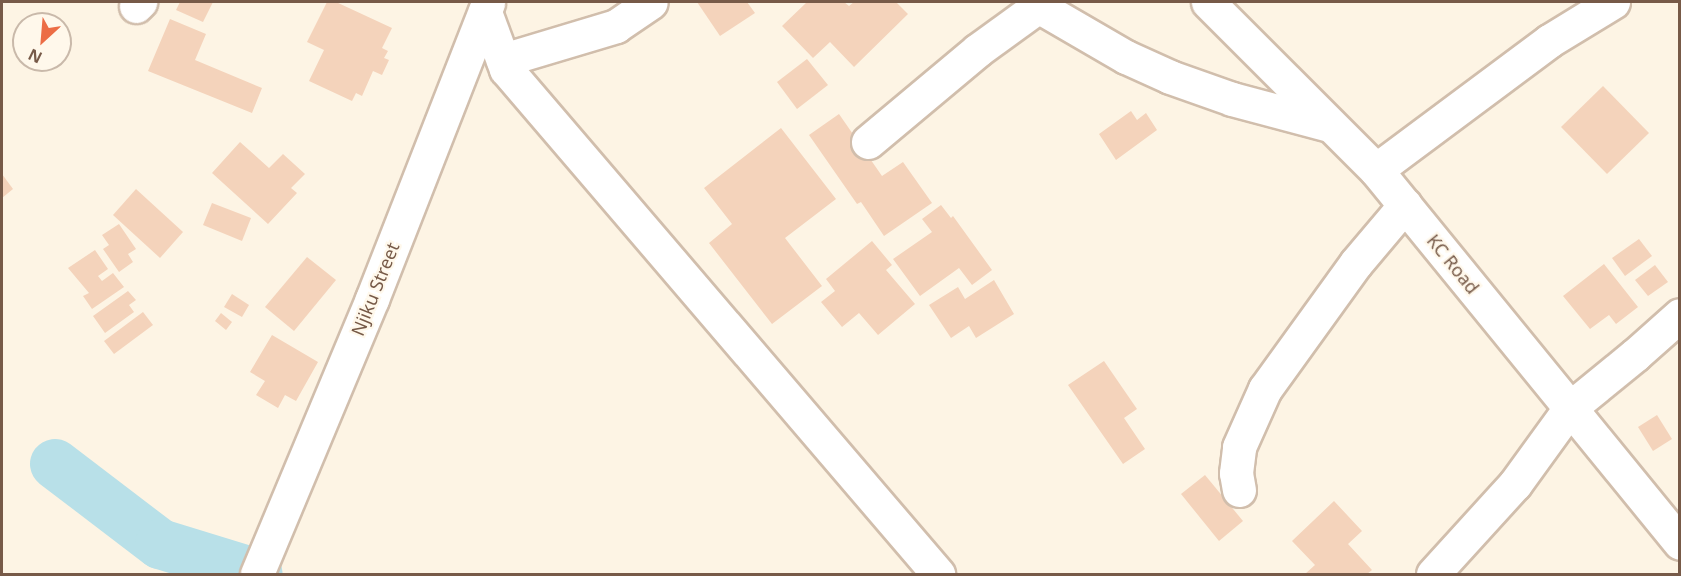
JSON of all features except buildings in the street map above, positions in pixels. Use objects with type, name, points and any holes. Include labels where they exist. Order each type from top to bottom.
[{"type":"street","points":[[503,60],[616,26],[647,7],[651,2]]},
{"type":"street","name":"KC Road","points":[[1208,2],[1376,170],[1680,543]]},
{"type":"street","points":[[1376,170],[1549,41],[1613,2]]},
{"type":"street","points":[[868,142],[978,50],[1041,4],[1126,57],[1170,78],[1232,99],[1331,125]]},
{"type":"street","points":[[487,7],[506,69],[687,284],[938,574]]},
{"type":"street","name":"Njiku Street","points":[[257,574],[367,310],[487,7]]},
{"type":"street","points":[[1239,490],[1236,473],[1239,447],[1265,389],[1356,263],[1405,205]]},
{"type":"street","points":[[1433,574],[1515,484],[1570,408],[1680,315]]},
{"type":"waterway","points":[[55,464],[160,544],[258,574]]}]
